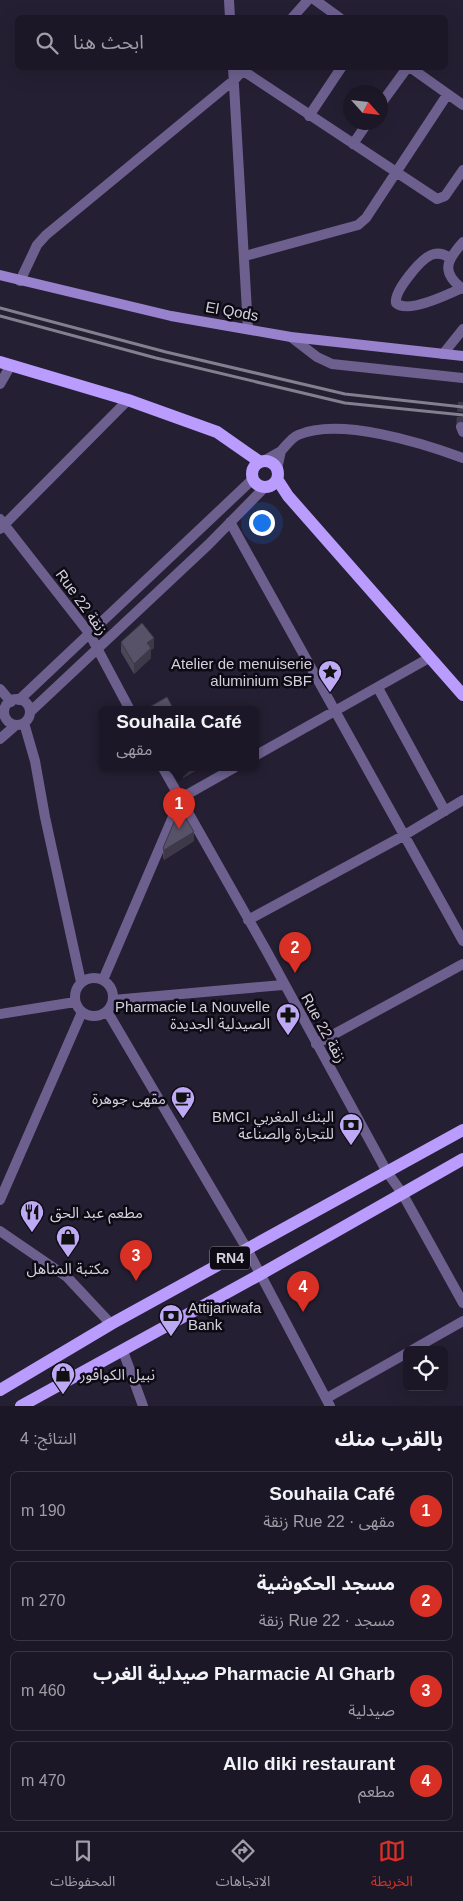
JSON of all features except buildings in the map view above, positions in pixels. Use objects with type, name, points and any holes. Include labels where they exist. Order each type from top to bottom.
[{"type":"main road","points":[[6,364],[128,400],[217,432],[238,446],[258,467]]},
{"type":"main road","points":[[258,467],[275,464],[272,480]]},
{"type":"main road","points":[[258,467],[256,483],[272,480]]},
{"type":"main road","points":[[272,480],[463,695]]},
{"type":"main road","name":"RN4","points":[[0,1390],[111,1324],[463,1130]]},
{"type":"main road","name":"RN4","points":[[21,1406],[261,1274],[463,1159]]},
{"type":"street","points":[[229,0],[230,15]]},
{"type":"street","points":[[295,15],[308,0]]},
{"type":"street","points":[[316,0],[336,15]]},
{"type":"street","points":[[20,281],[37,246],[46,235],[234,80],[239,70]]},
{"type":"street","points":[[243,70],[309,116],[438,199],[442,199],[463,170]]},
{"type":"street","points":[[309,116],[340,70]]},
{"type":"street","points":[[388,93],[406,70]]},
{"type":"street","points":[[414,70],[463,106]]},
{"type":"street","points":[[234,80],[248,329]]},
{"type":"street","points":[[245,256],[358,225],[366,218],[395,171],[447,95]]},
{"type":"street","points":[[353,144],[363,130]]},
{"type":"street","points":[[463,242],[450,258],[448,270],[452,279],[463,288]]},
{"type":"street","points":[[450,258],[438,253],[426,258],[414,270],[397,294],[396,303],[401,307],[423,303],[463,288]]},
{"type":"street","name":"El Qods","points":[[0,275],[171,316],[292,338],[463,356]]},
{"type":"street","points":[[443,354],[463,329]]},
{"type":"street","points":[[292,338],[316,358],[332,364],[463,378]]},
{"type":"street","points":[[0,384],[6,364]]},
{"type":"street","points":[[2,524],[128,400]]},
{"type":"street","points":[[20,724],[8,721],[2,715],[89,633],[258,467],[281,451],[296,436],[319,430],[357,431],[424,444],[463,458]]},
{"type":"street","points":[[0,739],[20,724],[30,712],[272,480],[281,451]]},
{"type":"street","points":[[230,522],[336,710],[402,836],[463,941]]},
{"type":"street","name":"Rue 22 زنقة","points":[[2,524],[89,633],[128,706]]},
{"type":"street","points":[[259,754],[429,658]]},
{"type":"street","points":[[378,688],[445,810]]},
{"type":"street","points":[[0,689],[15,701],[27,704],[30,712]]},
{"type":"street","points":[[20,724],[35,761],[45,817],[81,982]]},
{"type":"street","name":"Rue 22 زنقة","points":[[164,771],[181,798],[387,1172],[402,1193],[463,1303]]},
{"type":"street","points":[[103,980],[181,798],[229,771]]},
{"type":"street","points":[[248,920],[402,836],[463,800]]},
{"type":"street","points":[[316,1044],[463,964]]},
{"type":"street","points":[[92,977],[103,980],[111,988],[113,1000],[107,1011],[94,1016],[82,1012],[75,1002],[75,991],[81,982],[92,977]]},
{"type":"street","points":[[113,1000],[283,984]]},
{"type":"street","points":[[0,1014],[75,1002]]},
{"type":"street","points":[[107,1011],[247,1249],[328,1402],[403,1355]]},
{"type":"street","points":[[0,1200],[82,1012]]},
{"type":"street","points":[[0,1231],[67,1277],[111,1324]]},
{"type":"street","points":[[419,1346],[463,1321]]},
{"type":"street","points":[[123,1351],[143,1406]]},
{"type":"tunnel","points":[[461,427],[463,401]]},
{"type":"railway","points":[[0,308],[166,352],[345,394],[463,407]]},
{"type":"railway","points":[[0,316],[156,358],[345,403],[463,415]]},
{"type":"place","name":"Atelier de menuiserie aluminium SBF","points":[[330,693]]},
{"type":"place","name":"Souhaila Café","points":[[179,829]]},
{"type":"place","name":"مسجد الحكوشية","points":[[295,973]]},
{"type":"place","name":"Pharmacie La Nouvelle الصيدلية الجديدة","points":[[288,1036]]},
{"type":"place","name":"مقهى جوهرة","points":[[183,1119]]},
{"type":"place","name":"BMCI البنك المغربي للتجارة والصناعة","points":[[351,1146]]},
{"type":"place","name":"مطعم عبد الحق","points":[[32,1233]]},
{"type":"place","name":"مكتبة المناهل","points":[[68,1258]]},
{"type":"place","name":"Pharmacie Al Gharb صيدلية الغرب","points":[[136,1281]]},
{"type":"place","name":"Allo diki restaurant","points":[[303,1312]]},
{"type":"place","name":"Attijariwafa Bank","points":[[171,1337]]},
{"type":"place","name":"نبيل الكوافور","points":[[63,1395]]}]
